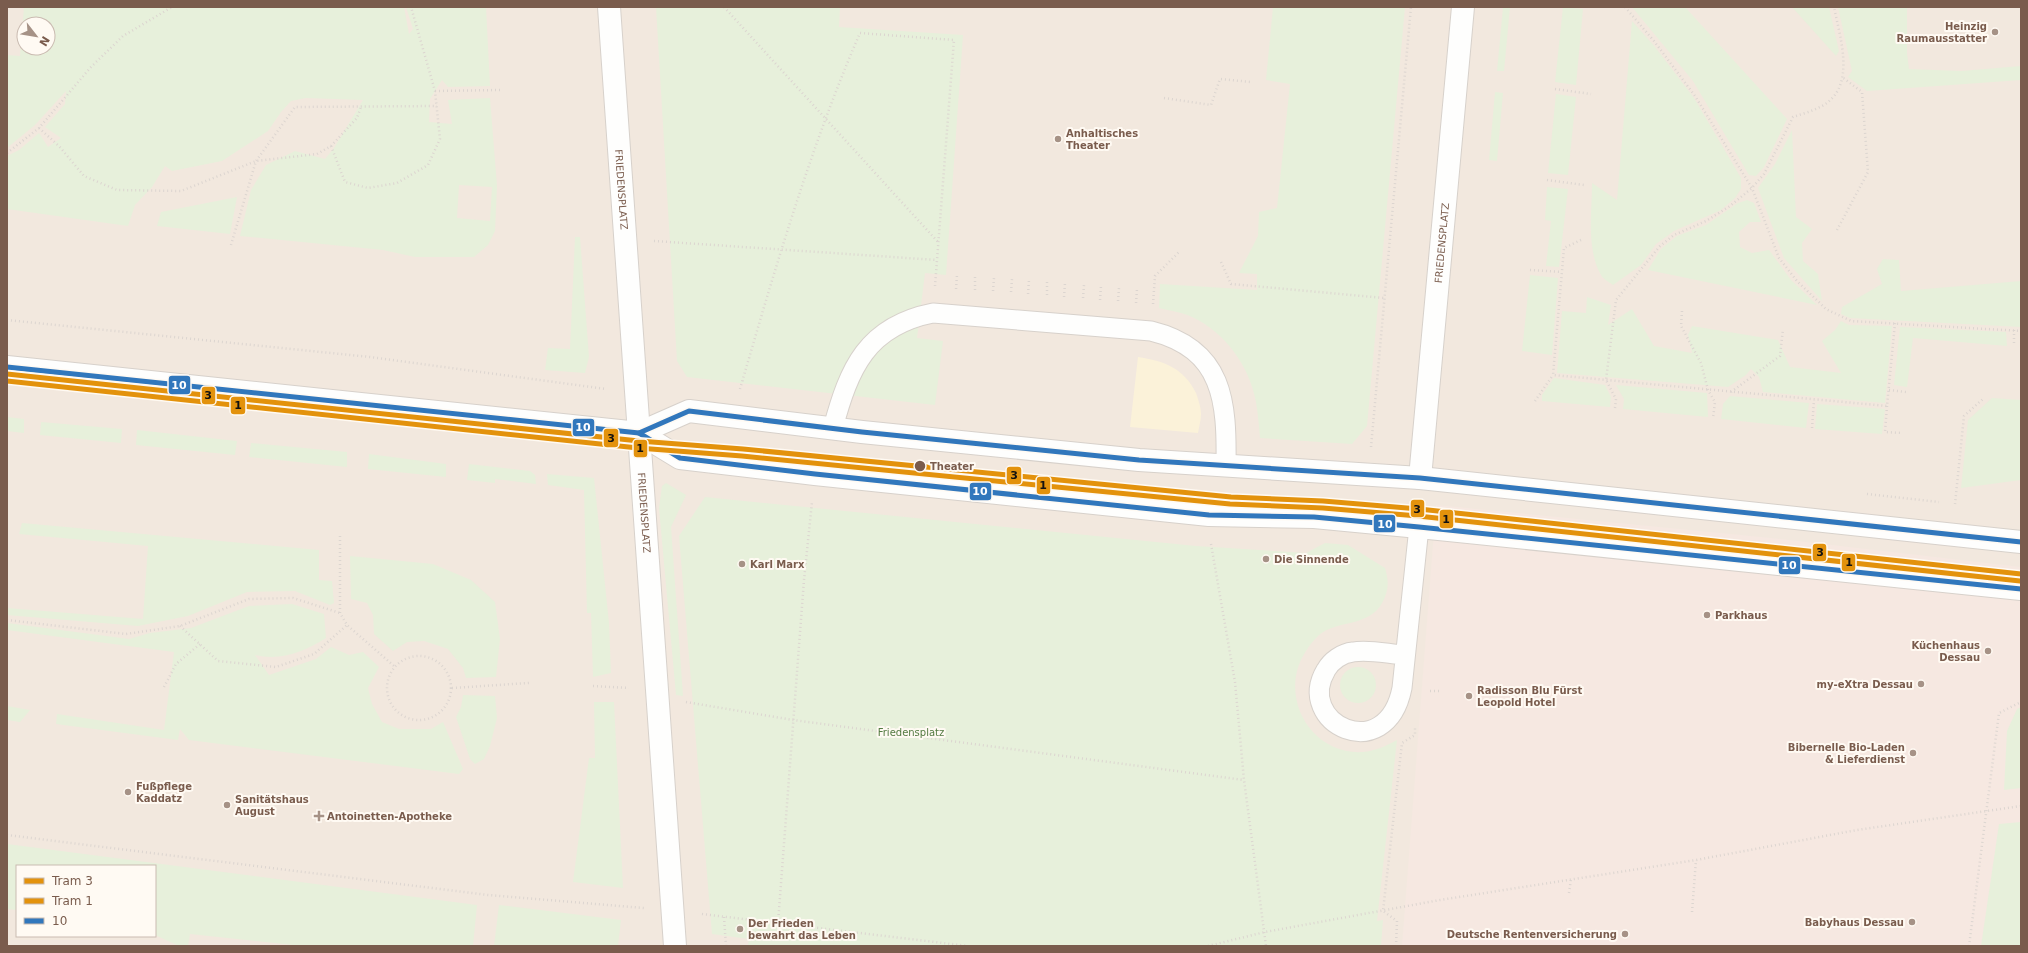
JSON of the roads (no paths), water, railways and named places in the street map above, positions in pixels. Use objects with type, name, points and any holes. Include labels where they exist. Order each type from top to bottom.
[{"type":"street","name":"FRIEDENSPLATZ","points":[[609,7],[624,239],[675,946]]},
{"type":"street","name":"FRIEDENSPLATZ","points":[[1420,478],[1463,7]]},
{"type":"street","points":[[7,366],[639,434],[680,458],[815,474],[1209,515],[1314,517],[1419,527],[2021,589]]},
{"type":"street","points":[[639,434],[690,411],[833,428],[1139,460],[1420,478],[2021,542]]},
{"type":"lane","points":[[833,428],[845,388],[860,357],[881,335],[894,326],[918,316],[933,313],[1151,331],[1180,341],[1208,362],[1213,371],[1224,404],[1226,466]]},
{"type":"lane","points":[[1404,655],[1365,651],[1351,652],[1339,657],[1329,665],[1322,676],[1320,690],[1321,703],[1327,715],[1337,725],[1362,732],[1376,729],[1387,722],[1395,711],[1400,698],[1419,527]]},
{"type":"tram line","name":"3","points":[[7,374],[639,441],[743,449],[1231,497],[1323,501],[1419,509],[2021,574]]},
{"type":"tram line","name":"1","points":[[7,381],[638,448],[742,456],[1230,504],[1323,508],[1418,516],[2020,581]]},
{"type":"place","name":"Heinzig Raumausstatter","points":[[1995,32]]},
{"type":"place","name":"Anhaltisches Theater","points":[[1058,139]]},
{"type":"place","name":"Theater","points":[[920,466]]},
{"type":"place","name":"Die Sinnende","points":[[1266,559]]},
{"type":"place","name":"Karl Marx","points":[[742,564]]},
{"type":"place","name":"Parkhaus","points":[[1707,615]]},
{"type":"place","name":"Küchenhaus Dessau","points":[[1988,651]]},
{"type":"place","name":"my-eXtra Dessau","points":[[1921,684]]},
{"type":"place","name":"Radisson Blu Fürst Leopold Hotel","points":[[1469,696]]},
{"type":"place","name":"Bibernelle Bio-Laden & Lieferdienst","points":[[1913,753]]},
{"type":"place","name":"Fußpflege Kaddatz","points":[[128,792]]},
{"type":"place","name":"Sanitätshaus August","points":[[227,805]]},
{"type":"place","name":"Antoinetten-Apotheke","points":[[319,816]]},
{"type":"place","name":"Babyhaus Dessau","points":[[1912,922]]},
{"type":"place","name":"Der Frieden bewahrt das Leben","points":[[740,929]]},
{"type":"place","name":"Deutsche Rentenversicherung","points":[[1625,934]]},
{"type":"park label","name":"Friedensplatz","points":[[911,732]]}]
